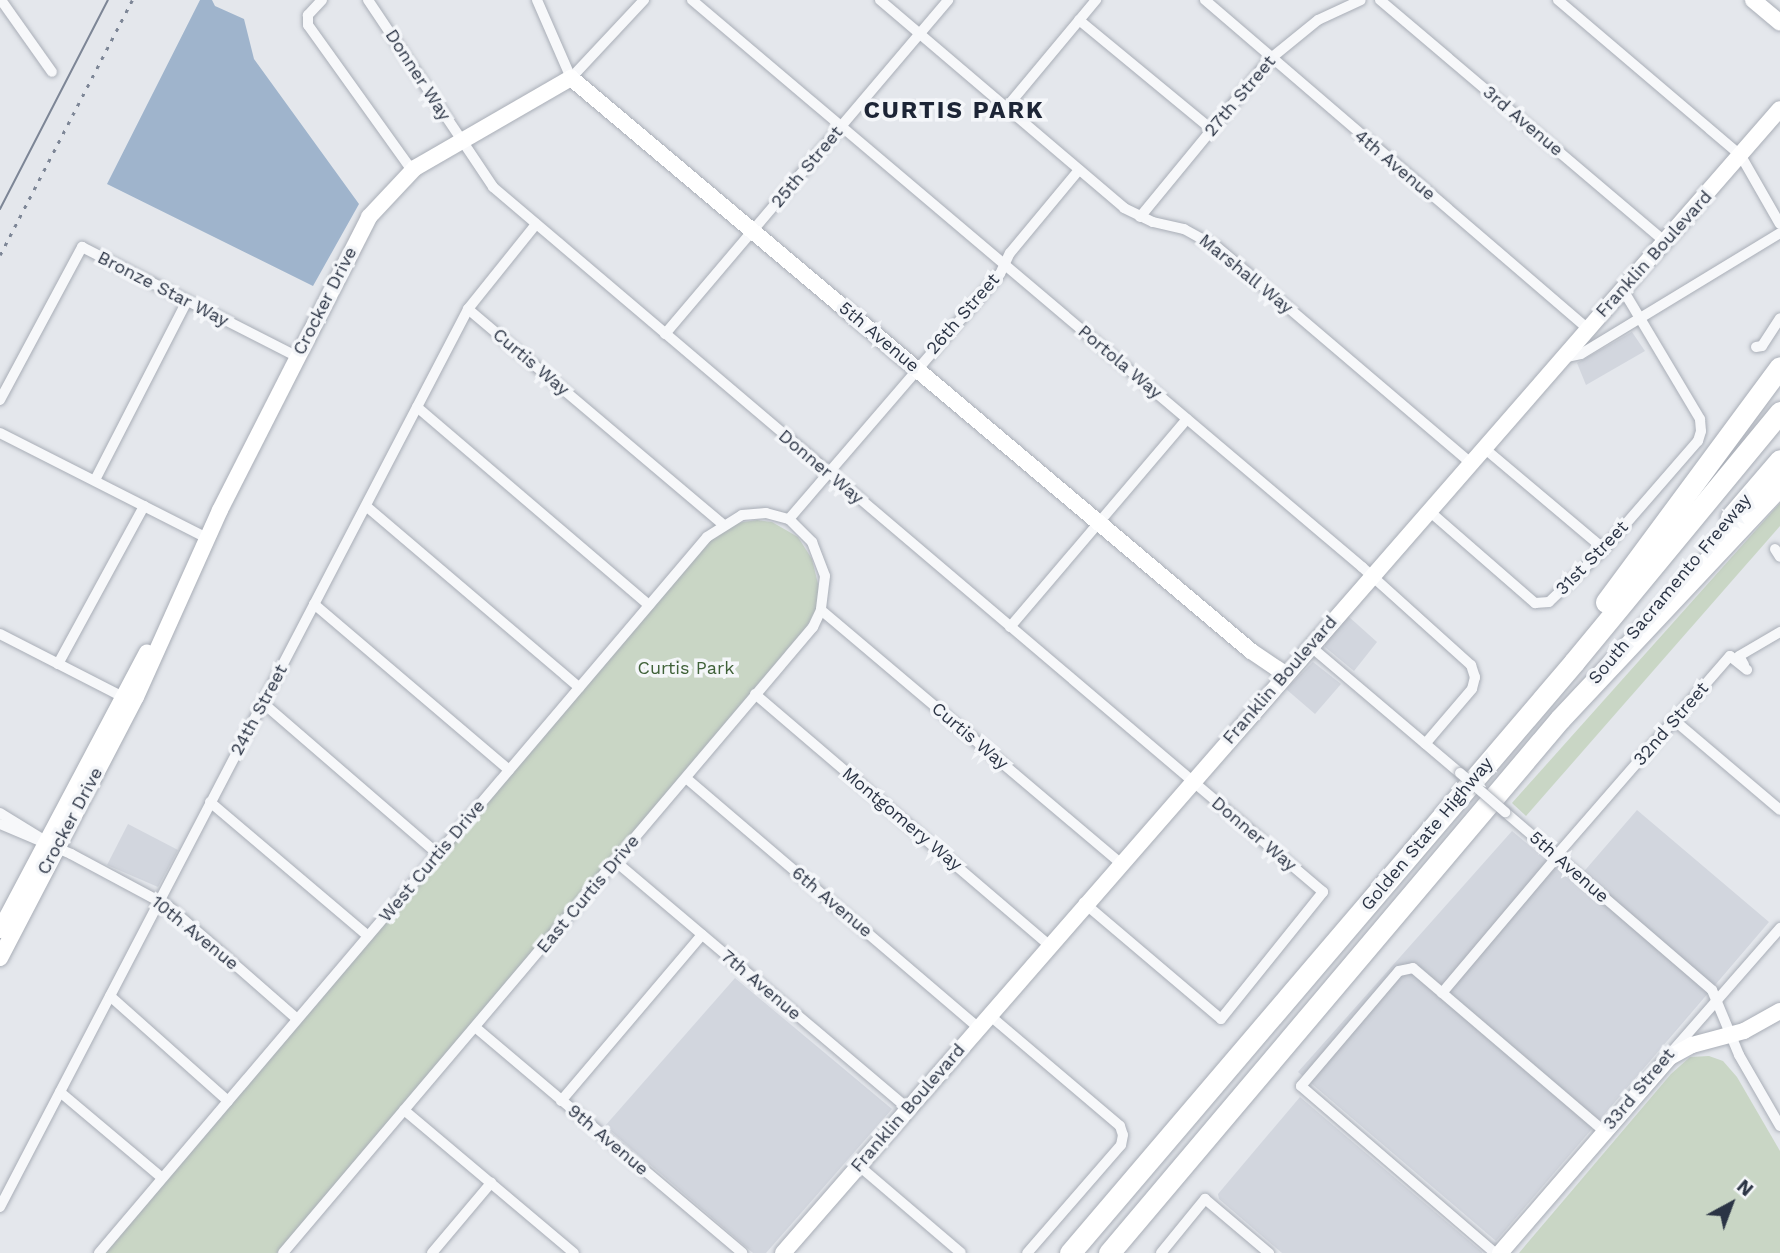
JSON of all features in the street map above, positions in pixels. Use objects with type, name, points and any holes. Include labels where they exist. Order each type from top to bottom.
[{"type":"highway","points":[[1495,753],[1780,367]]},
{"type":"highway","name":"Golden State Highway","points":[[1070,1253],[1495,753],[1780,412]]},
{"type":"highway","name":"South Sacramento Freeway","points":[[1560,719],[1780,460]]},
{"type":"highway","name":"Golden State Highway","points":[[1109,1253],[1560,719],[1780,485]]},
{"type":"street","points":[[1,0],[52,72]]},
{"type":"street","points":[[322,0],[308,15],[308,25],[412,170]]},
{"type":"street","name":"Donner Way","points":[[368,0],[484,177],[1323,892],[1221,1019],[1084,903]]},
{"type":"street","name":"5th Avenue","points":[[537,0],[571,78],[1281,678]]},
{"type":"street","points":[[571,78],[644,0]]},
{"type":"street","name":"Portola Way","points":[[692,0],[1187,419],[1471,665],[1475,677],[1472,689],[1426,744]]},
{"type":"street","name":"Marshall Way","points":[[880,0],[1079,170],[1140,217],[1184,229],[1210,242],[1471,463]]},
{"type":"street","name":"25th Street","points":[[665,334],[948,0]]},
{"type":"street","points":[[1006,108],[1097,0]]},
{"type":"street","name":"4th Avenue","points":[[1205,0],[1270,59],[1587,328]]},
{"type":"street","name":"27th Street","points":[[1140,217],[1270,59],[1310,25],[1361,0]]},
{"type":"street","name":"3rd Avenue","points":[[1380,0],[1665,242]]},
{"type":"street","points":[[1558,0],[1741,156],[1780,224]]},
{"type":"street","points":[[1753,0],[1780,23]]},
{"type":"street","points":[[1079,20],[1212,129]]},
{"type":"street","name":"Crocker Drive","points":[[0,930],[136,697],[207,538],[296,356],[369,217],[412,170],[571,78]]},
{"type":"street","name":"Franklin Boulevard","points":[[783,1253],[1119,862],[1780,109]]},
{"type":"street","name":"26th Street","points":[[789,519],[1005,264],[1079,170]]},
{"type":"street","name":"24th Street","points":[[0,1207],[468,309],[536,224]]},
{"type":"street","points":[[1560,358],[1581,354],[1641,320],[1652,308],[1780,233]]},
{"type":"street","name":"Bronze Star Way","points":[[0,400],[32,334],[82,247],[296,356]]},
{"type":"street","points":[[1623,290],[1641,320]]},
{"type":"street","points":[[95,480],[187,301]]},
{"type":"street","name":"Curtis Way","points":[[468,309],[722,524]]},
{"type":"street","points":[[1756,347],[1762,346],[1780,318]]},
{"type":"street","name":"31st Street","points":[[1428,510],[1535,603],[1549,602],[1604,549],[1698,441],[1700,419],[1641,320]]},
{"type":"street","points":[[417,407],[649,605]]},
{"type":"street","points":[[1010,627],[1187,419]]},
{"type":"street","points":[[0,433],[207,538]]},
{"type":"street","points":[[1484,448],[1604,549]]},
{"type":"street","points":[[58,664],[144,506]]},
{"type":"street","points":[[366,506],[579,687]]},
{"type":"street","name":"West Curtis Drive","points":[[99,1253],[649,605],[722,524],[754,513],[789,519]]},
{"type":"street","name":"East Curtis Drive","points":[[286,1249],[813,627],[821,610],[825,576],[812,542],[789,519]]},
{"type":"street","points":[[314,604],[509,770]]},
{"type":"street","name":"Crocker Drive","points":[[0,958],[121,696],[174,609]]},
{"type":"street","name":"Curtis Way","points":[[821,610],[1119,862]]},
{"type":"street","name":"32nd Street","points":[[1442,993],[1730,656],[1747,670],[1739,656],[1780,632]]},
{"type":"street","points":[[0,634],[121,696]]},
{"type":"street","name":"5th Avenue","points":[[1310,646],[1557,856],[1718,998],[1732,1036],[1780,1125]]},
{"type":"street","name":"Montgomery Way","points":[[755,694],[1048,944]]},
{"type":"street","points":[[263,703],[438,854]]},
{"type":"street","points":[[1674,720],[1780,810]]},
{"type":"street","name":"6th Avenue","points":[[686,778],[983,1020],[1119,1126],[1123,1135],[1121,1144],[1027,1253]]},
{"type":"street","points":[[210,802],[368,936]]},
{"type":"street","name":"10th Avenue","points":[[0,813],[51,844],[159,901],[298,1019]]},
{"type":"street","name":"10th Avenue","points":[[0,824],[51,844]]},
{"type":"street","name":"7th Avenue","points":[[615,861],[907,1108]]},
{"type":"street","name":"33rd Street","points":[[1498,1253],[1780,928]]},
{"type":"street","points":[[561,1101],[702,935]]},
{"type":"street","points":[[1498,1253],[1301,1086],[1408,966],[1604,1131]]},
{"type":"street","points":[[110,996],[228,1101]]},
{"type":"street","points":[[1656,1071],[1684,1048],[1732,1036],[1780,1011]]},
{"type":"street","name":"9th Avenue","points":[[475,1027],[742,1253]]},
{"type":"street","points":[[60,1092],[162,1178]]},
{"type":"street","points":[[404,1110],[574,1253]]},
{"type":"street","points":[[858,1165],[961,1253]]},
{"type":"street","points":[[432,1253],[491,1183]]},
{"type":"street","points":[[1161,1253],[1205,1199],[1269,1253]]},
{"type":"street","points":[[286,1249],[300,1253]]},
{"type":"shaded area","points":[[1632,332],[1645,351],[1586,385],[1577,363]]},
{"type":"shaded area","points":[[1348,616],[1377,642],[1354,671],[1325,647],[1325,641]]},
{"type":"shaded area","points":[[1313,662],[1341,684],[1315,714],[1286,689]]},
{"type":"shaded area","points":[[1637,810],[1769,922],[1496,1241],[1298,1072],[1512,831],[1574,883]]},
{"type":"shaded area","points":[[128,824],[178,850],[158,887],[107,865]]},
{"type":"shaded area","points":[[735,978],[892,1109],[766,1253],[753,1253],[605,1126]]},
{"type":"shaded area","points":[[1300,1097],[1482,1253],[1282,1253],[1219,1199],[1218,1194]]},
{"type":"green space","points":[[1780,503],[1780,526],[1526,816],[1512,803]]},
{"type":"green space","name":"Curtis Park","points":[[757,520],[772,522],[798,537],[812,559],[819,588],[817,607],[807,626],[277,1253],[104,1253],[708,540],[737,523]]},
{"type":"green space","points":[[1709,1056],[1723,1061],[1737,1077],[1780,1151],[1780,1253],[1519,1253],[1671,1074],[1690,1057]]},
{"type":"water","points":[[200,0],[212,0],[215,6],[244,19],[254,59],[359,204],[313,286],[107,184]]},
{"type":"tram line","points":[[0,209],[108,0]]},
{"type":"railway","points":[[0,255],[132,0]]},
{"type":"district","name":"CURTIS PARK","points":[[954,111]]}]
